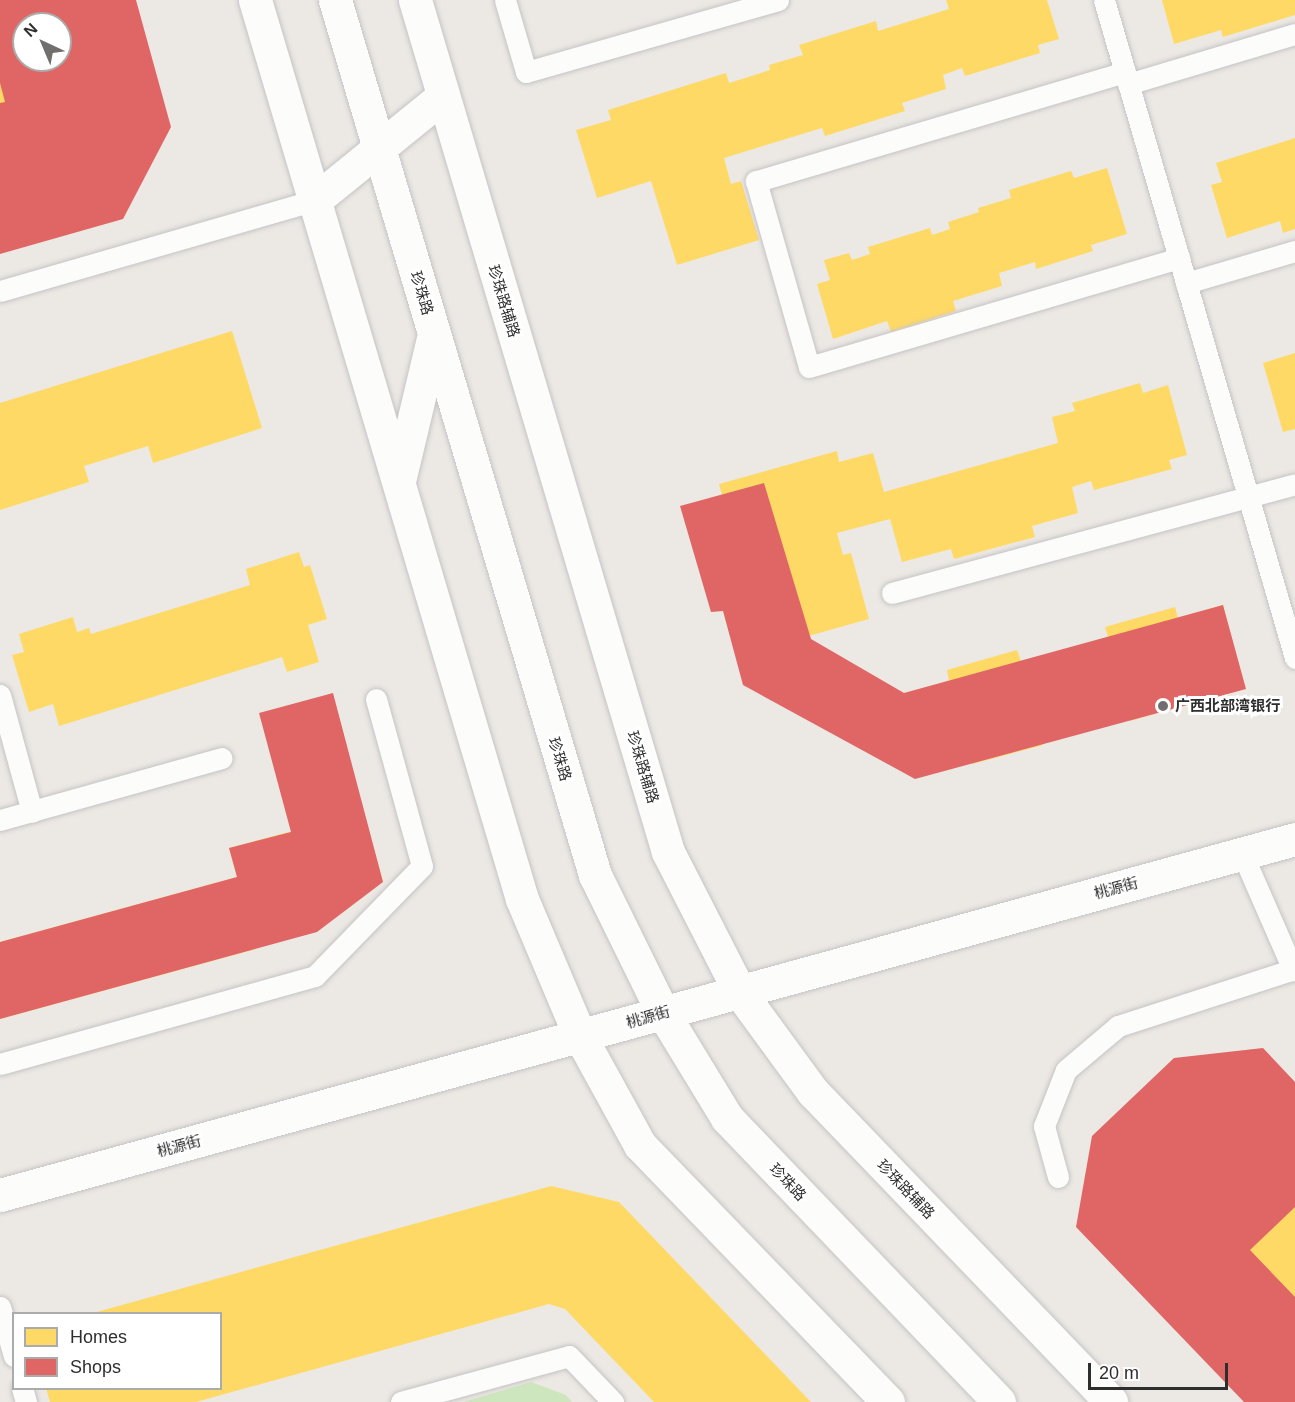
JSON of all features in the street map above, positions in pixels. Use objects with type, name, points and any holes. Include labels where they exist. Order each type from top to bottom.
[{"type":"street","points":[[255,0],[522,898],[580,1036],[640,1145],[888,1402]]},
{"type":"street","name":"珍珠路","points":[[335,0],[595,875],[663,1013],[726,1118],[999,1402]]},
{"type":"street","name":"珍珠路辅路","points":[[415,0],[668,852],[739,991],[813,1092],[1111,1402]]},
{"type":"street","points":[[315,200],[443,96]]},
{"type":"street","points":[[399,483],[434,334]]},
{"type":"street","name":"桃源街","points":[[0,1195],[1295,839]]},
{"type":"lane","points":[[505,0],[526,72],[778,0]]},
{"type":"lane","points":[[1104,0],[1295,658]]},
{"type":"lane","points":[[1179,258],[809,366],[756,181],[1126,78],[1295,34]]},
{"type":"lane","points":[[0,291],[315,200]]},
{"type":"lane","points":[[1186,283],[1295,251]]},
{"type":"lane","points":[[892,593],[1295,484]]},
{"type":"lane","points":[[0,695],[32,812]]},
{"type":"lane","points":[[0,1064],[315,976],[422,866],[376,699]]},
{"type":"lane","points":[[0,820],[222,758]]},
{"type":"lane","points":[[1058,1177],[1044,1126],[1066,1070],[1118,1026],[1294,970],[1242,853]]},
{"type":"lane","points":[[0,1306],[12,1349]]},
{"type":"lane","points":[[401,1402],[569,1356],[613,1402]]},
{"type":"green space","points":[[531,1382],[566,1395],[572,1402],[463,1402]]},
{"type":"building: Homes","points":[[0,0],[123,0],[142,69],[93,82],[90,67],[77,71],[72,53],[72,12],[12,12],[12,72],[45,72],[32,95],[34,105],[61,97],[68,117],[83,112],[96,160],[0,186]]},
{"type":"building: Homes","points":[[946,0],[1047,0],[1059,39],[1038,45],[1040,53],[965,76],[962,68],[943,75],[946,89],[902,103],[905,111],[825,136],[822,128],[724,158],[731,184],[741,181],[759,240],[677,265],[651,181],[597,198],[576,130],[611,120],[608,110],[726,73],[729,83],[770,70],[769,65],[803,55],[799,45],[876,21],[878,31],[949,9]]},
{"type":"building: Homes","points":[[1162,0],[1295,0],[1295,15],[1223,37],[1221,30],[1174,44]]},
{"type":"building: Homes","points":[[1295,138],[1295,229],[1283,233],[1280,221],[1227,238],[1211,185],[1222,182],[1216,163]]},
{"type":"building: Homes","points":[[1107,168],[1127,234],[1091,245],[1093,251],[1036,269],[1035,262],[999,273],[1002,286],[953,301],[956,311],[891,332],[887,321],[833,339],[817,284],[830,280],[824,260],[849,253],[852,260],[870,254],[868,247],[930,228],[932,235],[950,229],[948,222],[979,212],[978,208],[1011,198],[1009,190],[1071,171],[1074,178]]},
{"type":"building: Homes","points":[[232,331],[262,428],[153,463],[148,446],[84,466],[89,482],[0,510],[0,403]]},
{"type":"building: Homes","points":[[1295,353],[1295,429],[1283,432],[1263,363]]},
{"type":"building: Homes","points":[[1140,383],[1143,393],[1168,385],[1187,455],[1169,460],[1172,469],[1094,490],[1091,481],[1072,487],[1078,513],[1032,526],[1035,537],[954,559],[951,549],[902,562],[890,519],[837,533],[843,555],[851,553],[869,619],[787,642],[763,555],[704,572],[686,505],[722,495],[719,484],[837,451],[839,462],[873,453],[884,492],[1058,443],[1052,417],[1075,411],[1072,403]]},
{"type":"building: Homes","points":[[299,552],[304,567],[310,565],[327,619],[308,625],[319,662],[287,672],[282,657],[59,726],[53,704],[29,712],[12,655],[24,652],[19,634],[73,617],[77,632],[89,628],[91,634],[250,585],[246,569]]},
{"type":"building: Homes","points":[[1223,605],[1242,676],[1197,689],[1200,701],[1130,721],[1127,708],[1040,732],[1043,745],[972,764],[968,752],[923,764],[904,693],[949,681],[947,670],[1017,650],[1021,661],[1108,637],[1105,627],[1175,607],[1178,618]]},
{"type":"building: Homes","points":[[364,812],[383,882],[249,919],[256,949],[0,1019],[0,942],[237,877],[229,848]]},
{"type":"building: Homes","points":[[1295,1105],[1295,1338],[1267,1365],[1217,1314],[1251,1281],[1235,1264],[1174,1323],[1123,1269]]},
{"type":"building: Homes","points":[[551,1186],[619,1202],[811,1402],[654,1402],[565,1309],[549,1304],[196,1402],[50,1402],[47,1390],[222,1390],[222,1312],[97,1312]]},
{"type":"building: Shops","points":[[0,0],[136,0],[171,127],[123,219],[0,254],[0,103],[5,102],[0,83]]},
{"type":"building: Shops","points":[[764,483],[811,639],[904,693],[1223,605],[1246,689],[915,779],[743,685],[723,611],[711,612],[680,506]]},
{"type":"building: Shops","points":[[333,693],[383,882],[317,932],[0,1019],[0,942],[237,877],[229,848],[291,832],[259,713]]},
{"type":"building: Shops","points":[[1263,1048],[1295,1082],[1295,1207],[1250,1250],[1295,1297],[1295,1402],[1244,1402],[1076,1227],[1092,1136],[1174,1058]]},
{"type":"place","name":"广西北部湾银行","points":[[1163,706]]}]
